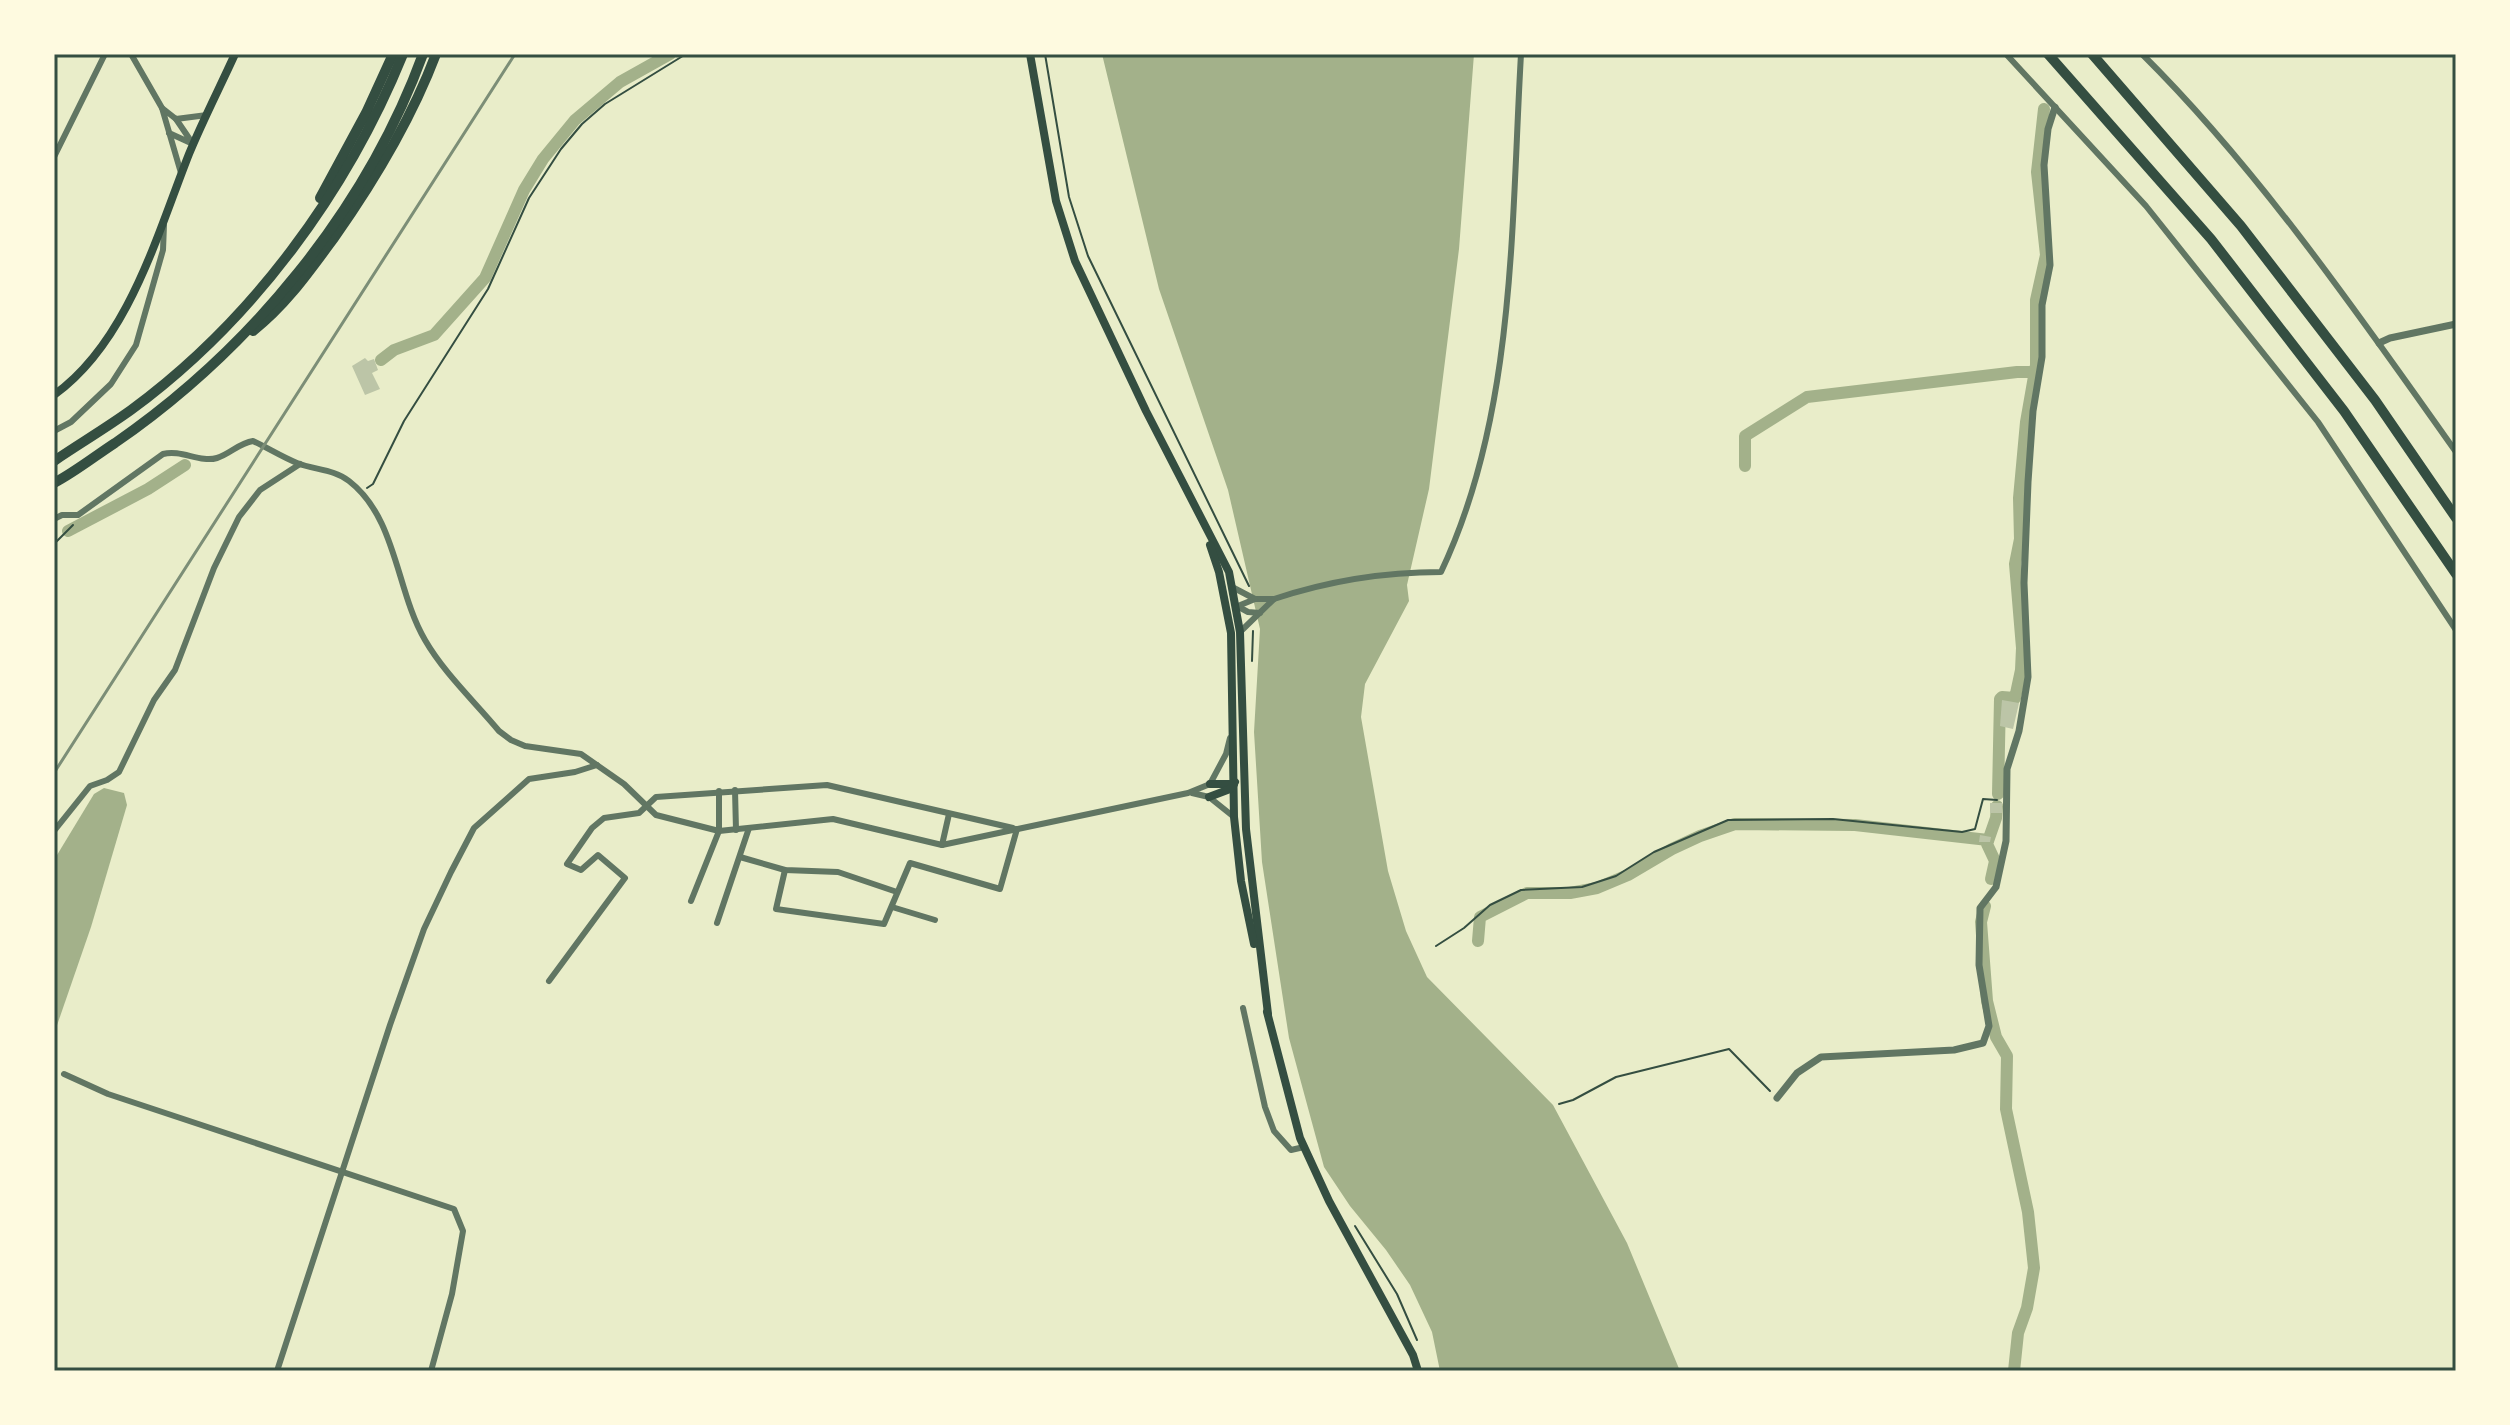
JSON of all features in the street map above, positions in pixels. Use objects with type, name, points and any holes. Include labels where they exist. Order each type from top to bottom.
[{"type":"highway","points":[[283,260],[338,165],[393,54]]},
{"type":"highway","points":[[54,461],[131,410],[180,368],[229,321],[283,260],[352,158],[403,54]]},
{"type":"highway","points":[[226,352],[301,270],[360,183],[410,89],[423,54]]},
{"type":"highway","points":[[54,483],[156,415],[275,313],[307,275],[370,188],[422,93],[436,54]]},
{"type":"highway","points":[[2048,54],[2220,251],[2344,411],[2456,574]]},
{"type":"highway","points":[[2092,54],[2241,226],[2375,400],[2456,518]]},
{"type":"main road","points":[[54,395],[105,344],[131,296],[193,144],[235,54]]},
{"type":"main road","points":[[1030,54],[1056,201],[1075,261],[1146,411],[1229,572],[1234,588],[1240,632],[1245,824],[1268,1014]]},
{"type":"main road","points":[[1204,526],[1219,572],[1231,633],[1234,817],[1241,881],[1268,1014],[1304,1147],[1329,1201],[1413,1355],[1418,1371]]},
{"type":"main road","points":[[1209,797],[1230,789],[1238,774],[1238,729],[1243,710]]},
{"type":"main road","points":[[1210,784],[1234,784]]},
{"type":"main road","points":[[1234,784],[1240,797],[1240,817],[1245,824]]},
{"type":"street","points":[[54,157],[105,54]]},
{"type":"street","points":[[131,54],[162,108],[181,174]]},
{"type":"street","points":[[1232,695],[1237,674],[1234,618],[1238,606],[1255,599],[1274,599],[1318,585],[1411,572],[1441,572],[1454,544],[1473,491],[1499,367],[1506,306],[1521,54]]},
{"type":"street","points":[[2006,54],[2146,206],[2318,422],[2456,630]]},
{"type":"street","points":[[2142,54],[2174,85],[2267,197],[2379,343],[2456,452]]},
{"type":"street","points":[[1777,1098],[1797,1073],[1821,1057],[1954,1050],[1983,1043],[1989,1026],[1979,965],[1980,908],[1996,887],[2006,841],[2007,769],[2019,731],[2028,677],[2024,583],[2028,482],[2033,411],[2042,357],[2042,305],[2050,265],[2044,165],[2048,129],[2055,107]]},
{"type":"street","points":[[162,108],[176,119],[193,144]]},
{"type":"street","points":[[176,119],[207,115]]},
{"type":"street","points":[[169,133],[193,144]]},
{"type":"street","points":[[54,431],[71,422],[111,384],[136,345],[163,250],[165,216]]},
{"type":"street","points":[[2379,343],[2456,324]]},
{"type":"street","points":[[54,519],[62,515],[78,515],[163,454],[174,451],[215,459],[253,441],[300,464],[340,475],[361,493],[385,535],[423,638],[499,731],[525,746],[581,754],[624,784],[656,815],[719,831],[833,819],[942,845],[1188,793],[1210,784],[1226,754],[1233,727]]},
{"type":"street","points":[[54,831],[90,786],[119,772],[154,700],[175,670],[214,568],[239,517],[260,490],[300,464]]},
{"type":"street","points":[[1219,572],[1228,586],[1231,601],[1257,616]]},
{"type":"street","points":[[1234,588],[1255,599]]},
{"type":"street","points":[[1240,632],[1274,599]]},
{"type":"street","points":[[277,1371],[424,929],[474,828],[529,779],[575,772],[597,765]]},
{"type":"street","points":[[549,981],[625,878],[598,855],[581,870],[567,864],[592,828],[604,818],[639,813],[656,797],[827,785],[1017,829]]},
{"type":"street","points":[[735,790],[736,830]]},
{"type":"street","points":[[691,901],[719,831],[719,791]]},
{"type":"street","points":[[1188,793],[1209,797],[1234,817]]},
{"type":"street","points":[[942,845],[949,814]]},
{"type":"street","points":[[717,923],[749,828]]},
{"type":"street","points":[[785,870],[776,909],[884,924],[910,863],[1000,889],[1017,829]]},
{"type":"street","points":[[740,857],[785,870],[838,872],[897,892]]},
{"type":"street","points":[[892,907],[935,920]]},
{"type":"street","points":[[1243,1008],[1265,1107],[1274,1131],[1291,1150],[1304,1147]]},
{"type":"street","points":[[64,1074],[108,1094],[454,1209],[463,1231],[452,1294],[431,1371]]},
{"type":"path","points":[[361,493],[373,484],[404,421],[488,289],[529,198],[561,149],[582,124],[605,104],[686,54]]},
{"type":"path","points":[[1045,54],[1069,197],[1088,256],[1255,599]]},
{"type":"path","points":[[54,544],[73,525],[78,515]]},
{"type":"path","points":[[1252,660],[1257,616]]},
{"type":"path","points":[[1436,946],[1464,928],[1490,905],[1521,890],[1582,887],[1616,876],[1654,852],[1728,820],[1833,819],[1962,832],[1975,829],[1983,799],[2007,800]]},
{"type":"path","points":[[1559,1104],[1616,1077],[1729,1049],[1777,1098]]},
{"type":"path","points":[[1351,1219],[1397,1294],[1420,1347]]},
{"type":"shaded area","points":[[1102,54],[1474,54],[1459,249],[1429,489],[1407,585],[1409,601],[1365,684],[1361,717],[1388,871],[1406,931],[1427,977],[1553,1105],[1627,1243],[1680,1371],[1440,1371],[1432,1332],[1410,1285],[1324,1167],[1289,1038],[1262,862],[1254,732],[1260,629],[1228,490],[1159,289]]},
{"type":"shaded area","points":[[104,788],[124,793],[127,805],[91,927],[54,1034],[54,860],[94,794]]},
{"type":"building","points":[[365,358],[368,361],[374,359],[378,370],[372,373],[380,389],[365,395],[352,366]]},
{"type":"building","points":[[2002,700],[2019,703],[2013,729],[2000,726]]},
{"type":"building","points":[[1990,803],[2002,803],[2002,813],[1990,813]]},
{"type":"building","points":[[1980,835],[1991,837],[1990,842],[1979,842]]},
{"type":"waterway","points":[[381,360],[394,350],[434,335],[485,278],[524,190],[543,159],[575,120],[620,82],[670,54]]},
{"type":"waterway","points":[[1998,794],[2000,699],[2015,698],[2021,670],[2015,564],[2020,539],[2019,498],[2026,422],[2036,365],[2036,300],[2046,255],[2037,172],[2044,109]]},
{"type":"waterway","points":[[1745,466],[1745,436],[1807,397],[2035,372]]},
{"type":"waterway","points":[[68,531],[148,489],[185,465]]},
{"type":"waterway","points":[[1991,879],[1995,861],[1987,844],[1997,806]]},
{"type":"waterway","points":[[1478,941],[1480,917],[1527,893],[1570,893],[1597,888],[1700,836],[1735,824],[1855,825],[1988,840]]},
{"type":"waterway","points":[[1985,906],[1981,922],[1987,1001],[1996,1037],[2007,1056],[2006,1109],[2028,1212],[2034,1268],[2027,1308],[2018,1333],[2014,1371]]},
{"type":"railway","points":[[54,773],[515,54]]}]
